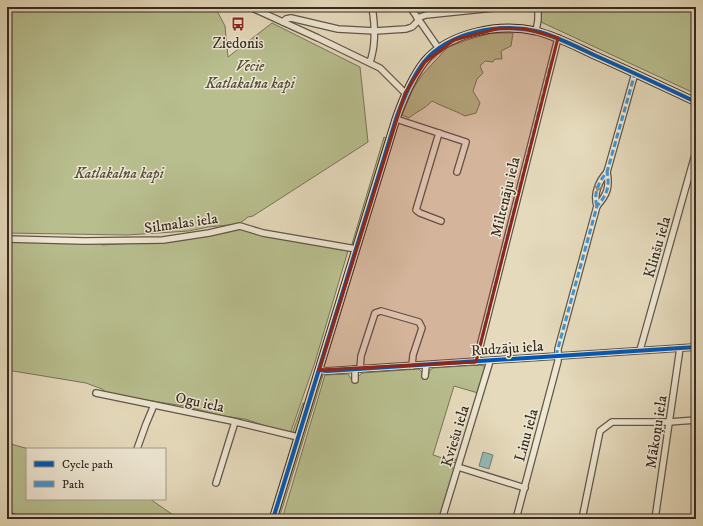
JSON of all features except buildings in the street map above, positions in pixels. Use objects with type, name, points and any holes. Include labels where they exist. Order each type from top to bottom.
[{"type":"main road","points":[[273,519],[396,119],[405,93],[425,62],[439,49],[454,40],[488,30],[510,28],[536,31],[558,38],[696,102]]},
{"type":"street","points":[[251,7],[370,62],[385,72],[405,93]]},
{"type":"street","points":[[370,62],[375,31],[372,7]]},
{"type":"street","points":[[410,7],[439,49]]},
{"type":"street","points":[[283,22],[286,19],[291,18],[338,29],[375,31],[406,29],[412,27],[418,19],[426,15],[503,7]]},
{"type":"street","points":[[536,31],[538,7]]},
{"type":"street","name":"Miltenāju iela","points":[[476,362],[558,38]]},
{"type":"street","points":[[597,206],[598,186],[601,179],[607,172],[635,73]]},
{"type":"street","points":[[396,119],[466,142],[457,172]]},
{"type":"street","points":[[439,133],[416,210],[441,221]]},
{"type":"street","name":"Klinšu iela","points":[[640,350],[696,151]]},
{"type":"street","points":[[597,206],[604,198],[606,193],[609,182],[607,172]]},
{"type":"street","name":"Linu iela","points":[[516,519],[558,361],[558,349],[597,206]]},
{"type":"street","name":"Silmalas iela","points":[[7,239],[84,241],[156,240],[202,234],[240,226],[263,233],[356,249]]},
{"type":"street","points":[[354,380],[375,313],[381,311],[419,322],[422,328],[413,355],[412,366]]},
{"type":"street","name":"Rudzāju iela","points":[[319,370],[327,371],[412,366],[696,347]]},
{"type":"street","name":"Mākoņu iela","points":[[655,519],[680,348]]},
{"type":"street","name":"Kviešu iela","points":[[442,519],[490,361]]},
{"type":"street","points":[[425,376],[426,365]]},
{"type":"street","name":"Ogu iela","points":[[96,393],[235,422],[298,438]]},
{"type":"street","points":[[137,448],[154,405]]},
{"type":"street","points":[[582,519],[600,431],[612,422],[669,422],[696,420]]},
{"type":"street","points":[[216,483],[235,422]]},
{"type":"street","points":[[458,467],[525,488]]},
{"type":"highlighted area","points":[[500,28],[526,29],[558,38],[476,362],[319,370],[405,93],[425,62],[454,40]]},
{"type":"green space","points":[[7,7],[215,7],[225,26],[228,57],[272,23],[360,67],[368,142],[239,224],[208,227],[189,231],[127,235],[7,233]]},
{"type":"green space","points":[[542,7],[696,7],[696,94],[541,22]]},
{"type":"green space","points":[[492,33],[513,33],[511,46],[501,51],[502,59],[495,59],[493,62],[485,61],[480,66],[483,73],[477,79],[473,91],[480,103],[476,113],[465,116],[432,101],[409,118],[402,115],[413,89],[422,75],[448,47]]},
{"type":"green space","points":[[384,137],[386,138],[355,242],[352,244]]},
{"type":"green space","points":[[240,228],[256,234],[348,251],[315,362],[290,434],[245,419],[223,416],[184,406],[108,394],[102,389],[86,383],[7,370],[7,242],[98,243],[103,245],[135,243]]},
{"type":"green space","points":[[484,366],[486,371],[478,393],[454,386],[433,455],[452,461],[458,458],[457,462],[452,463],[451,466],[455,471],[440,519],[282,519],[325,375],[348,374],[352,380],[357,381],[358,377],[362,373],[419,369],[423,376],[428,377],[430,370],[433,368]]},
{"type":"green space","points":[[323,375],[279,519],[277,519],[318,381]]},
{"type":"green space","points":[[303,403],[301,420],[297,433],[292,434]]},
{"type":"green space","points":[[7,443],[26,448],[26,500],[151,500],[179,519],[28,519],[7,511]]},
{"type":"water","points":[[483,452],[493,455],[489,469],[479,466]]},
{"type":"water","points":[[7,511],[28,519],[7,519]]},
{"type":"marked path","points":[[476,362],[552,60]]},
{"type":"marked path","points":[[597,206],[596,192],[607,172],[635,73]]},
{"type":"marked path","points":[[557,356],[597,206],[607,190],[607,172]]},
{"type":"cycle path","points":[[273,519],[396,119],[415,75],[424,62],[434,52],[447,43],[476,32],[506,28],[536,31],[558,38],[696,102]]},
{"type":"cycle path","points":[[319,370],[327,371],[696,347]]},
{"type":"place","name":"Ziedonis","points":[[238,24]]},
{"type":"park label","name":"Vecie Katlakalna kapi","points":[[250,74]]},
{"type":"park label","name":"Katlakalna kapi","points":[[119,173]]}]
